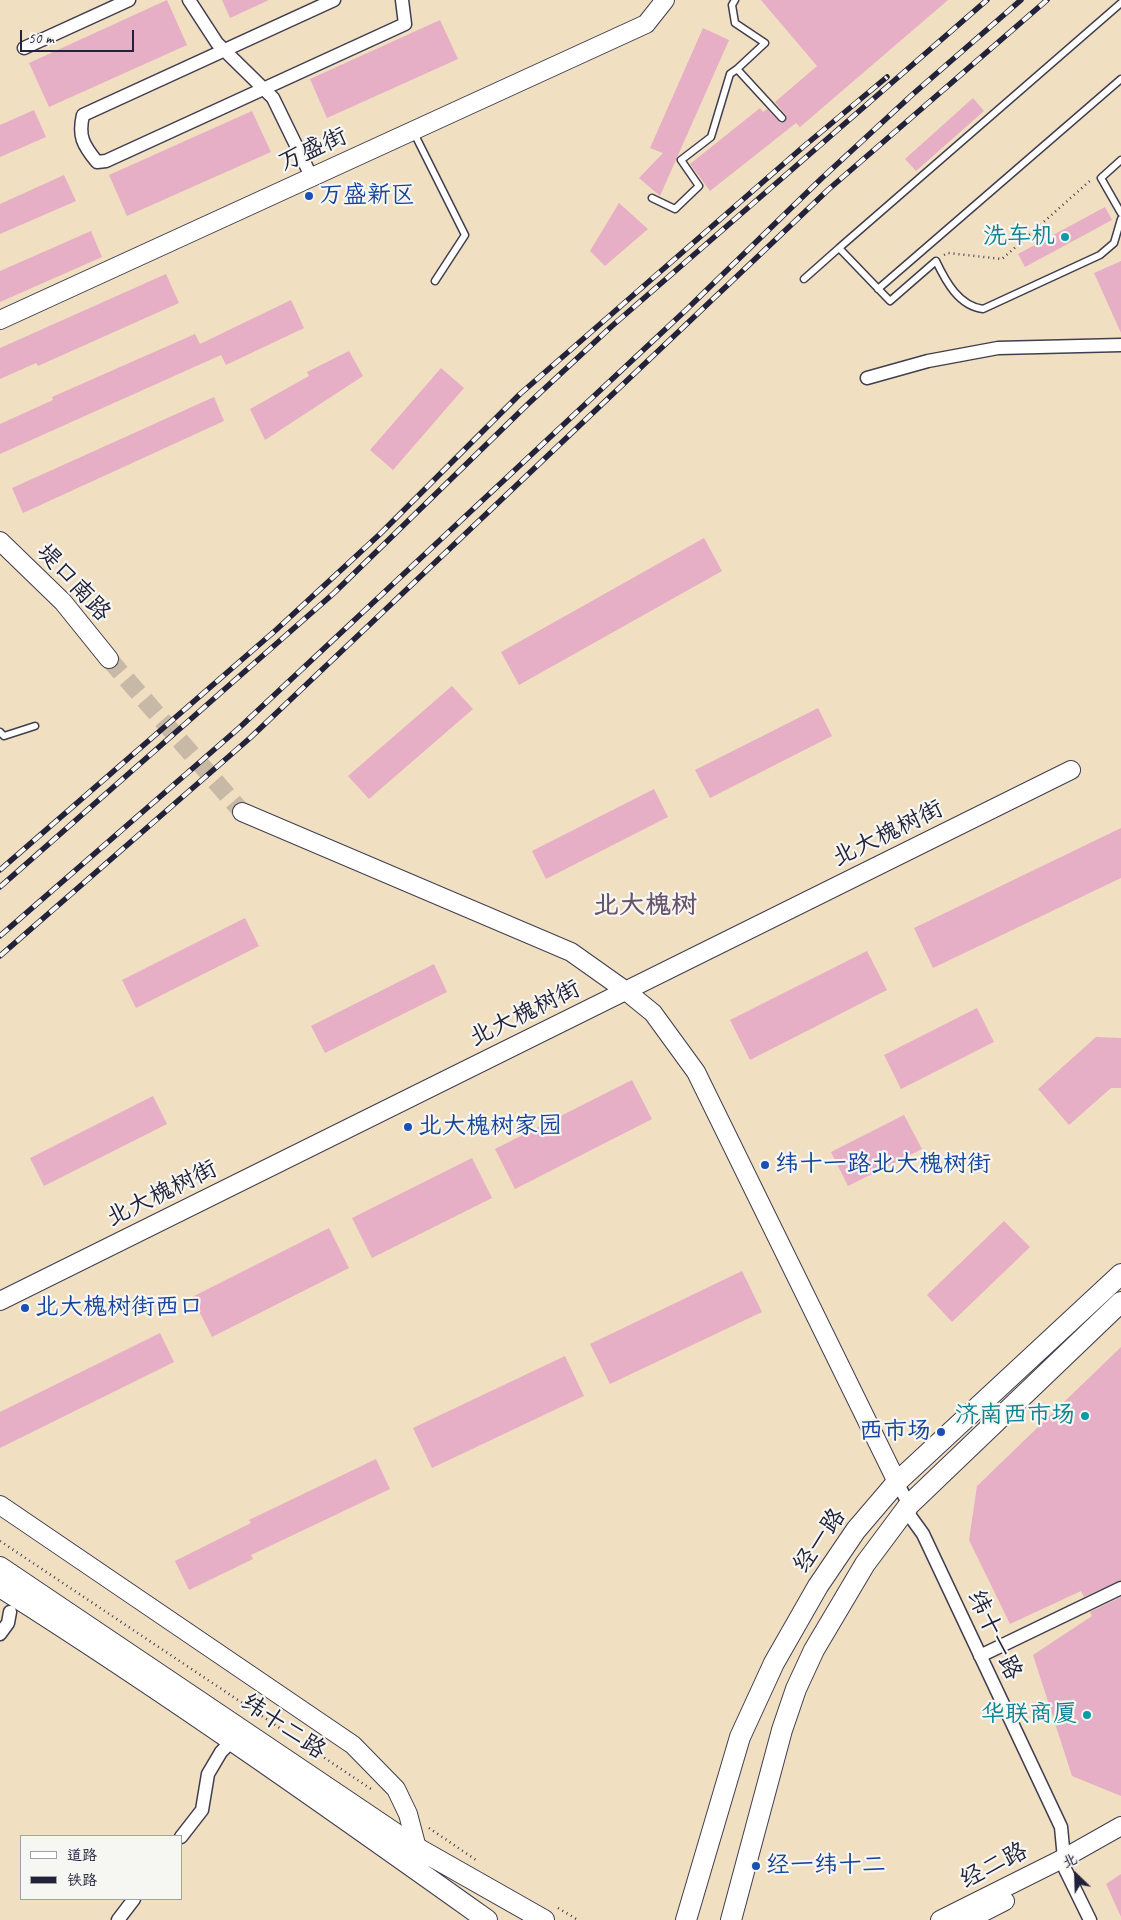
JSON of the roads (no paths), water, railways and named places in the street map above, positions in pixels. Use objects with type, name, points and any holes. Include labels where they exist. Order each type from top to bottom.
[{"type":"main road","name":"经一路","points":[[686,1920],[740,1737],[774,1663],[818,1586],[851,1538],[897,1482],[1121,1274]]},
{"type":"main road","name":"经一路","points":[[731,1920],[782,1730],[796,1689],[814,1650],[865,1564],[910,1505],[1121,1302]]},
{"type":"main road","name":"纬十二路","points":[[0,1567],[417,1848],[548,1912]]},
{"type":"main road","name":"纬十二路","points":[[0,1587],[231,1742],[487,1920]]},
{"type":"street","points":[[24,48],[129,0]]},
{"type":"street","points":[[189,0],[217,43],[273,98],[288,124],[311,176]]},
{"type":"street","points":[[334,0],[83,114],[79,130],[86,149],[97,162],[106,161],[406,24],[402,0]]},
{"type":"street","name":"万盛街","points":[[0,320],[646,24],[665,0]]},
{"type":"street","points":[[867,378],[928,361],[998,348],[1121,345]]},
{"type":"street","name":"堤口南路","points":[[0,541],[63,602],[109,659]]},
{"type":"street","name":"北大槐树街","points":[[0,1301],[1071,770]]},
{"type":"street","points":[[242,812],[571,952],[626,991],[653,1013],[696,1072],[897,1482]]},
{"type":"street","name":"纬十一路","points":[[897,1482],[910,1505],[910,1516],[923,1534],[1061,1827],[1065,1863],[1090,1920]]},
{"type":"street","points":[[0,1505],[353,1746],[396,1789],[408,1814],[417,1848]]},
{"type":"street","points":[[980,1656],[1121,1588]]},
{"type":"street","points":[[0,1634],[8,1623],[10,1612]]},
{"type":"street","points":[[182,1836],[202,1810],[208,1774],[221,1752],[231,1742]]},
{"type":"street","name":"经二路","points":[[968,1920],[1065,1863],[1121,1826]]},
{"type":"street","name":"经二路","points":[[940,1920],[1121,1838]]},
{"type":"street","points":[[118,1920],[133,1900]]},
{"type":"lane","points":[[652,198],[675,209],[699,186],[681,160],[711,137],[730,74],[765,43],[735,23],[732,5],[735,0]]},
{"type":"lane","points":[[804,279],[1121,3]]},
{"type":"lane","points":[[737,68],[782,118]]},
{"type":"lane","points":[[878,289],[1121,79]]},
{"type":"lane","points":[[412,130],[466,235],[435,281]]},
{"type":"lane","points":[[1121,160],[1101,178],[1121,214]]},
{"type":"lane","points":[[840,248],[890,300],[936,261],[952,289],[961,299],[973,308],[983,309],[1100,255],[1114,243],[1121,218]]},
{"type":"lane","points":[[0,732],[4,736],[35,726]]},
{"type":"tunnel","points":[[109,659],[242,812]]},
{"type":"railway","points":[[0,887],[334,593],[528,404],[612,326],[987,0]]},
{"type":"railway","points":[[0,936],[239,728],[686,310],[822,178],[913,94],[1021,0]]},
{"type":"railway","points":[[0,956],[250,738],[829,189],[1047,0]]},
{"type":"railway","points":[[0,870],[276,630],[380,534],[520,394],[803,147],[887,77]]},
{"type":"place","name":"万盛新区","points":[[309,196]]},
{"type":"place","name":"洗车机","points":[[1065,237]]},
{"type":"place","name":"北大槐树家园","points":[[408,1127]]},
{"type":"place","name":"纬十一路北大槐树街","points":[[765,1165]]},
{"type":"place","name":"北大槐树街西口","points":[[25,1308]]},
{"type":"place","name":"济南西市场","points":[[1085,1416]]},
{"type":"place","name":"西市场","points":[[941,1432]]},
{"type":"place","name":"华联商厦","points":[[1087,1715]]},
{"type":"place","name":"经一纬十二","points":[[756,1866]]},
{"type":"district","name":"北大槐树","points":[[645,906]]}]
